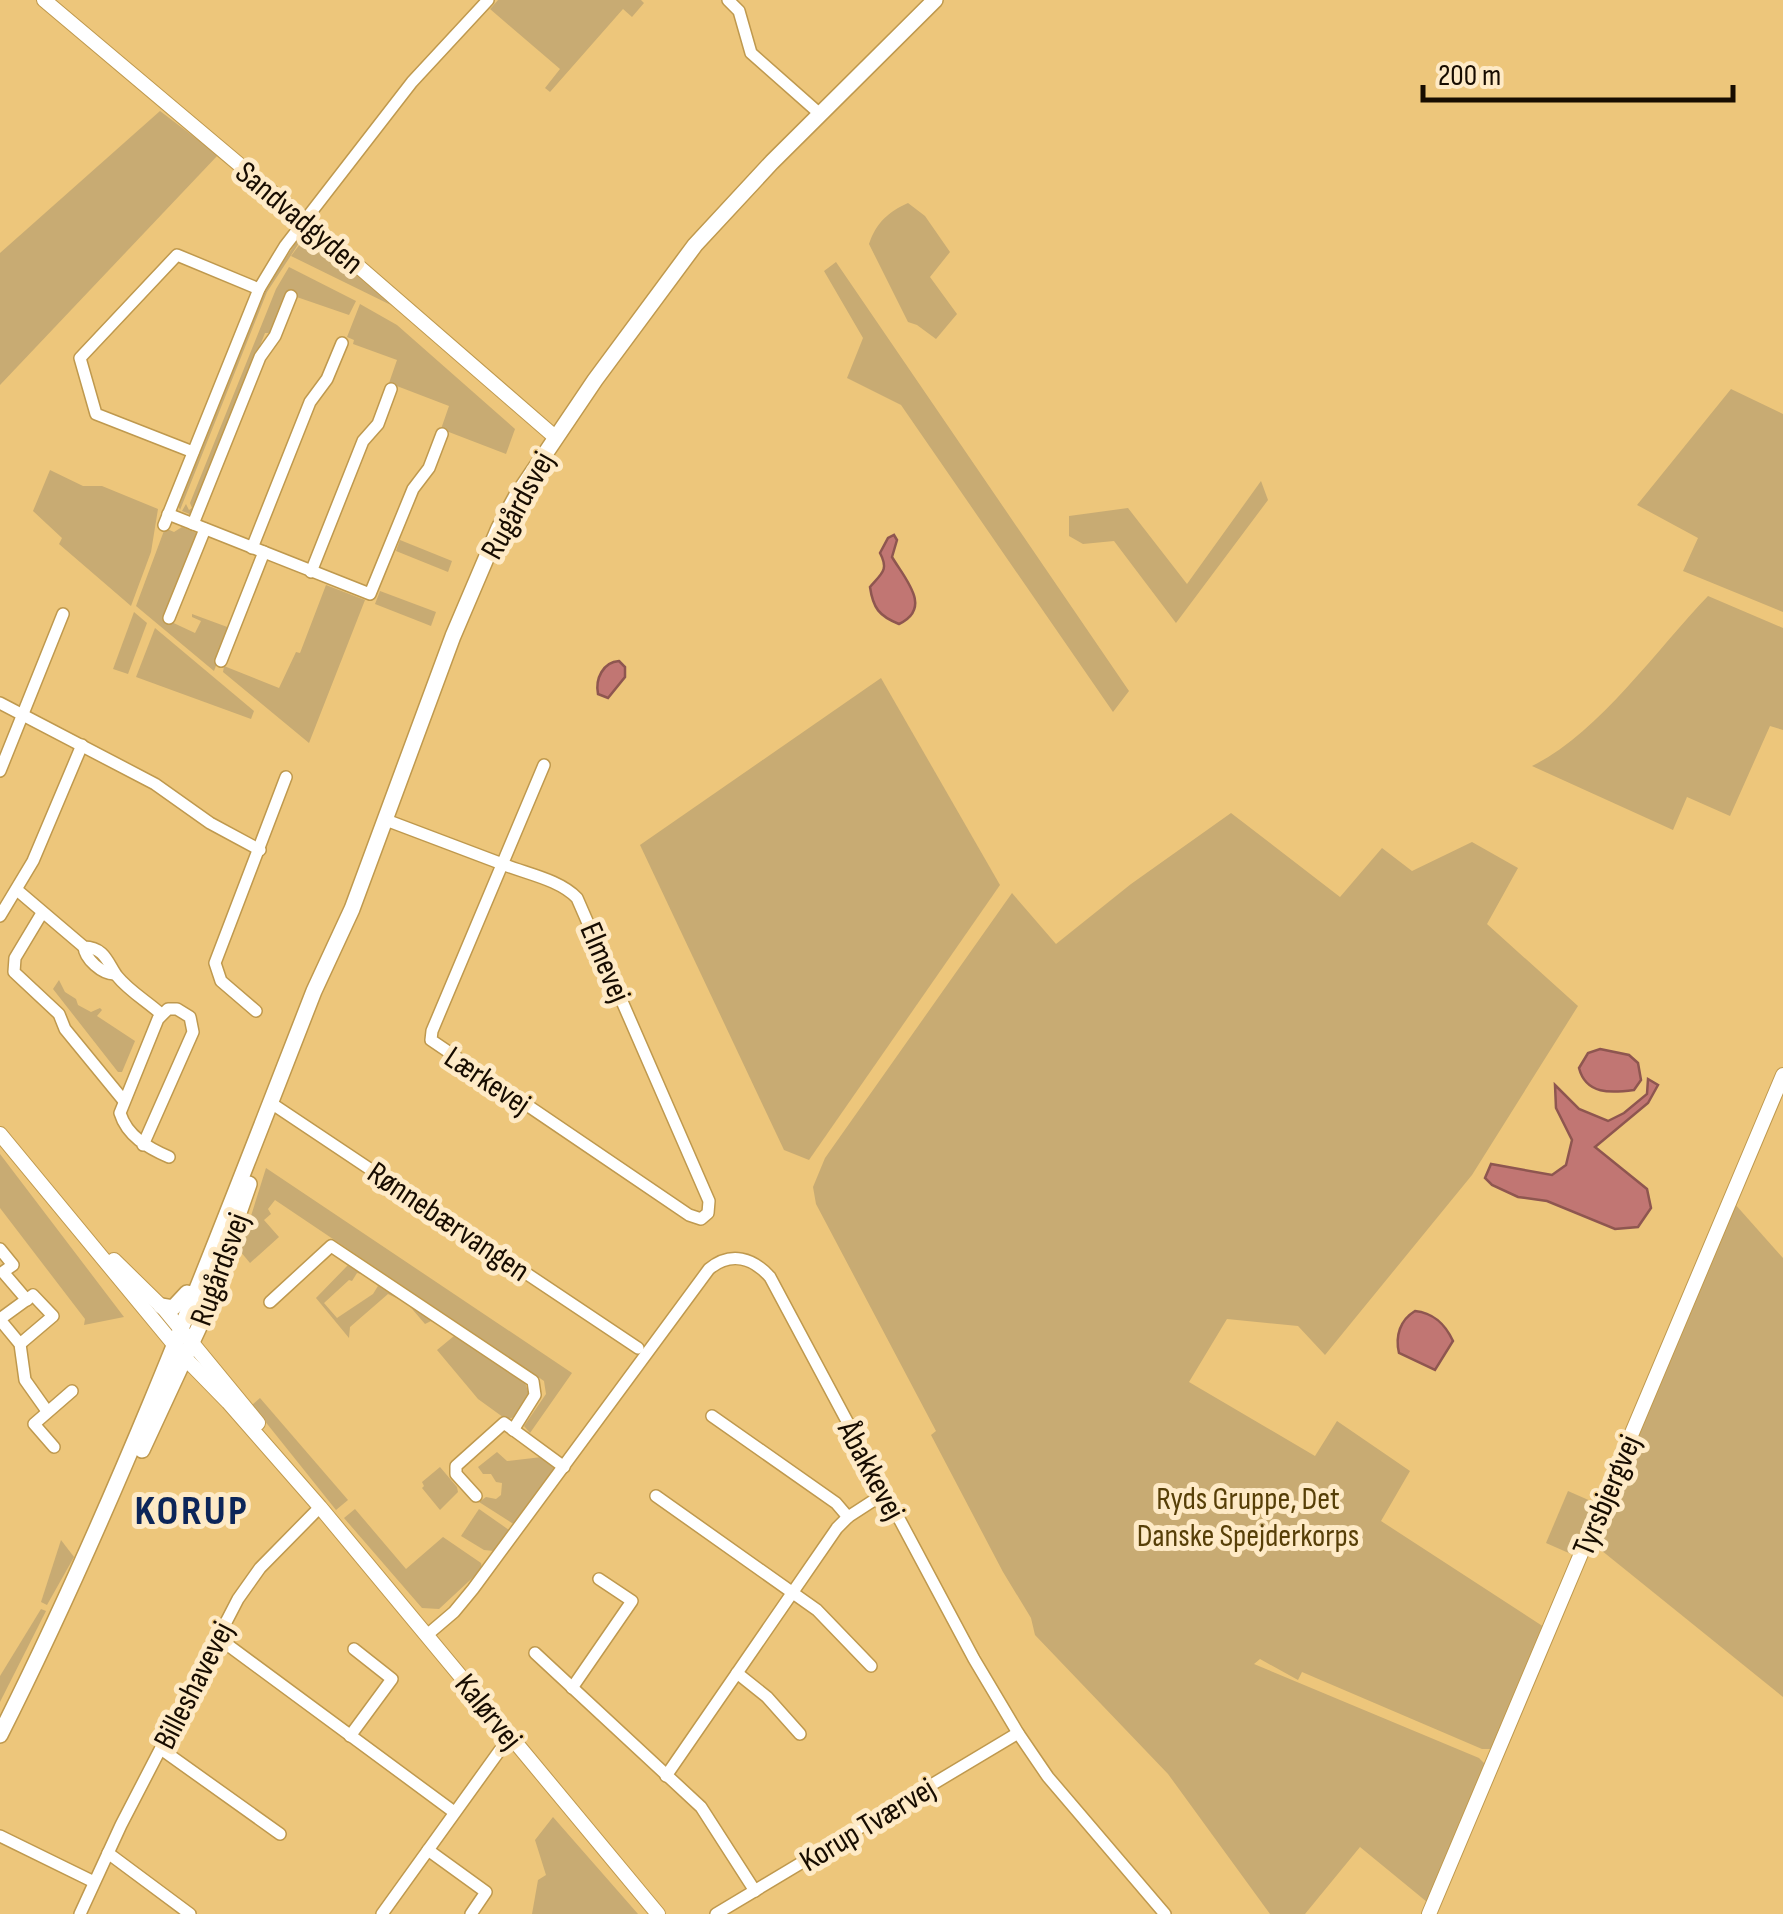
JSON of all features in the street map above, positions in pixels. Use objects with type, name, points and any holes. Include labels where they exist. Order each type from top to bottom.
[{"type":"main road","name":"Rugårdsvej","points":[[108,1509],[134,1466],[484,560],[516,497],[695,244],[935,0]]},
{"type":"main road","name":"Rugårdsvej","points":[[0,1735],[62,1613],[183,1343],[212,1250],[275,1105]]},
{"type":"main road","points":[[183,1343],[225,1235],[231,1204]]},
{"type":"main road","points":[[161,1306],[176,1306],[212,1250]]},
{"type":"street","name":"Sandvadgyden","points":[[44,0],[306,220],[555,438]]},
{"type":"street","points":[[442,434],[429,468],[413,489],[371,593],[199,526],[166,520],[258,289],[412,82],[488,0]]},
{"type":"street","points":[[728,0],[738,11],[751,53],[820,114]]},
{"type":"street","points":[[193,452],[96,414],[80,358],[177,256],[258,289]]},
{"type":"street","points":[[169,618],[260,357],[276,336],[292,296]]},
{"type":"street","points":[[221,661],[310,402],[327,379],[342,343]]},
{"type":"street","points":[[311,572],[363,441],[378,424],[392,389]]},
{"type":"street","points":[[0,771],[63,614]]},
{"type":"street","points":[[0,702],[155,784],[210,823],[260,850]]},
{"type":"street","points":[[0,916],[33,861],[82,744]]},
{"type":"street","points":[[503,864],[544,765]]},
{"type":"street","points":[[256,1011],[221,981],[214,968],[286,777]]},
{"type":"street","name":"Elmevej","points":[[386,820],[567,889],[580,902],[709,1201],[705,1217]]},
{"type":"street","name":"Lærkevej","points":[[503,864],[431,1040],[693,1218],[705,1217]]},
{"type":"street","points":[[16,890],[84,947],[87,957],[106,973],[114,974],[161,1014]]},
{"type":"street","points":[[42,913],[15,958],[14,972],[59,1014],[66,1029],[124,1101]]},
{"type":"street","points":[[143,1145],[193,1032],[192,1020],[171,1008],[161,1014],[120,1112],[143,1145],[170,1157]]},
{"type":"street","name":"Tyrsbjergvej","points":[[1429,1914],[1783,1075]]},
{"type":"street","name":"Rønnebærvangen","points":[[275,1105],[622,1345],[638,1348]]},
{"type":"street","name":"Kalørvej","points":[[0,1134],[69,1219],[183,1343],[228,1402],[658,1914]]},
{"type":"street","name":"Kalørvej","points":[[69,1219],[161,1306],[183,1343]]},
{"type":"street","points":[[270,1302],[330,1246],[533,1381],[535,1395],[513,1430]]},
{"type":"street","points":[[0,1249],[13,1265],[3,1272],[27,1300]]},
{"type":"street","name":"Åbakkevej","points":[[427,1635],[467,1598],[709,1269],[724,1260],[739,1258],[762,1268],[770,1277],[974,1659],[1018,1733],[1048,1777],[1165,1914]]},
{"type":"street","points":[[20,1344],[53,1316],[34,1294],[1,1320],[20,1344],[24,1380],[47,1411]]},
{"type":"street","points":[[54,1447],[34,1424],[72,1390]]},
{"type":"street","points":[[712,1416],[836,1503],[848,1517]]},
{"type":"street","points":[[476,1496],[456,1474],[456,1466],[504,1423],[564,1467]]},
{"type":"street","points":[[666,1776],[848,1517],[885,1493]]},
{"type":"street","points":[[656,1496],[793,1592],[837,1628],[870,1666]]},
{"type":"street","name":"Billeshavevej","points":[[80,1914],[238,1599],[260,1568],[320,1507]]},
{"type":"street","points":[[572,1688],[632,1601],[598,1578]]},
{"type":"street","points":[[218,1637],[454,1812]]},
{"type":"street","points":[[350,1736],[392,1681],[354,1649]]},
{"type":"street","points":[[535,1653],[712,1820],[755,1891]]},
{"type":"street","points":[[737,1673],[800,1734]]},
{"type":"street","name":"Korup Tværvej","points":[[716,1914],[1018,1733]]},
{"type":"street","points":[[160,1749],[280,1834]]},
{"type":"street","points":[[382,1914],[500,1750]]},
{"type":"street","points":[[0,1836],[94,1882]]},
{"type":"street","points":[[428,1850],[486,1892],[470,1914]]},
{"type":"street","points":[[108,1853],[190,1914]]},
{"type":"green space","points":[[498,0],[644,3],[632,17],[623,9],[550,92],[545,88],[560,69],[490,9]]},
{"type":"green space","points":[[160,111],[218,155],[0,385],[0,253]]},
{"type":"green space","points":[[908,203],[925,216],[950,252],[930,277],[957,314],[936,339],[908,322],[869,244],[884,219]]},
{"type":"green space","points":[[314,235],[397,308],[291,256],[303,240],[312,238],[301,240],[267,292],[180,510],[178,505],[263,293],[297,241],[302,236]]},
{"type":"green space","points":[[836,262],[1129,691],[1113,712],[901,405],[847,378],[863,338],[824,271]]},
{"type":"green space","points":[[289,267],[356,301],[349,315],[288,294],[271,333],[265,333],[192,515],[182,511],[186,504],[189,510],[192,508],[190,503],[276,289]]},
{"type":"green space","points":[[360,304],[397,325],[515,429],[506,454],[441,429],[449,406],[389,383],[397,360],[353,344],[354,340],[347,337]]},
{"type":"green space","points":[[1731,389],[1783,414],[1783,612],[1683,571],[1698,538],[1637,505]]},
{"type":"green space","points":[[50,470],[83,486],[102,486],[158,509],[151,552],[131,606],[59,544],[62,538],[33,511]]},
{"type":"green space","points":[[1261,481],[1268,500],[1176,623],[1114,541],[1083,544],[1069,536],[1069,516],[1128,508],[1187,584]]},
{"type":"green space","points":[[182,527],[199,534],[165,619],[195,633],[201,621],[192,614],[230,628],[214,671],[136,606],[165,528],[174,532]]},
{"type":"green space","points":[[400,540],[452,561],[448,572],[396,551]]},
{"type":"green space","points":[[326,585],[365,600],[309,743],[223,672],[224,666],[279,688],[296,652],[300,653]]},
{"type":"green space","points":[[380,591],[436,612],[431,626],[375,604]]},
{"type":"green space","points":[[1708,596],[1783,628],[1783,730],[1770,726],[1730,816],[1687,797],[1673,830],[1532,766],[1556,752],[1603,713]]},
{"type":"green space","points":[[134,612],[147,623],[128,674],[113,669]]},
{"type":"green space","points":[[155,628],[254,711],[251,719],[136,677]]},
{"type":"green space","points":[[881,678],[1000,885],[809,1160],[784,1150],[640,845]]},
{"type":"green space","name":"Ryds Gruppe, Det Danske Spejderkorps","points":[[1231,813],[1340,897],[1382,848],[1412,871],[1472,842],[1518,868],[1487,924],[1578,1006],[1472,1175],[1325,1355],[1298,1326],[1227,1319],[1189,1382],[1315,1456],[1337,1421],[1410,1471],[1381,1521],[1544,1627],[1492,1749],[1482,1749],[1302,1672],[1298,1680],[1260,1659],[1254,1664],[1479,1758],[1486,1765],[1427,1902],[1360,1847],[1305,1914],[1270,1914],[1168,1774],[1035,1635],[1031,1618],[931,1435],[936,1431],[816,1204],[813,1187],[825,1158],[1012,893],[1056,944],[1131,884]]},
{"type":"green space","points":[[59,980],[78,1005],[91,1012],[100,1008],[97,1016],[135,1041],[122,1072],[118,1072],[53,989]]},
{"type":"green space","points":[[0,1154],[124,1317],[84,1325],[85,1319],[0,1208]]},
{"type":"green space","points":[[266,1168],[572,1373],[530,1433],[524,1426],[546,1394],[544,1381],[275,1200],[268,1209],[271,1214],[264,1220],[279,1237],[250,1263],[240,1251]]},
{"type":"green space","points":[[1734,1203],[1783,1258],[1783,1697],[1591,1542]]},
{"type":"green space","points":[[349,1264],[366,1275],[357,1273],[324,1303],[337,1318],[373,1294],[378,1286],[373,1280],[405,1302],[388,1294],[350,1327],[349,1338],[316,1298]]},
{"type":"green space","points":[[408,1304],[438,1325],[431,1321],[425,1324]]},
{"type":"green space","points":[[447,1331],[524,1380],[529,1394],[516,1416],[507,1420],[478,1399],[437,1350],[454,1336]]},
{"type":"green space","points":[[260,1398],[348,1500],[336,1510],[252,1405]]},
{"type":"green space","points":[[497,1452],[507,1461],[542,1457],[554,1468],[515,1525],[479,1502],[501,1495],[502,1483],[496,1482],[491,1474],[483,1474],[478,1467]]},
{"type":"green space","points":[[440,1467],[458,1492],[440,1510],[422,1488],[422,1482]]},
{"type":"green space","points":[[1568,1491],[1593,1502],[1571,1554],[1546,1543]]},
{"type":"green space","points":[[355,1509],[406,1569],[443,1537],[481,1563],[482,1569],[439,1609],[422,1608],[344,1518]]},
{"type":"green space","points":[[479,1509],[509,1530],[494,1551],[484,1550],[461,1536]]},
{"type":"green space","points":[[61,1540],[74,1557],[47,1605],[41,1602]]},
{"type":"green space","points":[[41,1609],[46,1611],[0,1702],[0,1676]]},
{"type":"green space","points":[[553,1817],[638,1914],[532,1914],[538,1880],[546,1875],[535,1840]]},
{"type":"shaded area","points":[[894,535],[897,540],[892,557],[915,602],[909,617],[899,624],[878,610],[870,587],[884,568],[880,553]]},
{"type":"shaded area","points":[[619,661],[625,667],[625,677],[608,698],[598,694],[601,672]]},
{"type":"shaded area","points":[[1600,1049],[1629,1055],[1638,1063],[1641,1080],[1634,1090],[1600,1090],[1582,1077],[1579,1068],[1588,1053]]},
{"type":"shaded area","points":[[1648,1079],[1658,1085],[1648,1103],[1595,1147],[1647,1189],[1651,1208],[1638,1227],[1615,1229],[1547,1201],[1518,1197],[1485,1178],[1491,1164],[1552,1175],[1566,1165],[1572,1140],[1556,1108],[1555,1085],[1579,1109],[1608,1121],[1647,1094]]},
{"type":"shaded area","points":[[1415,1311],[1438,1320],[1453,1341],[1435,1370],[1399,1353],[1400,1329]]},
{"type":"district","name":"KORUP","points":[[192,1509]]}]
